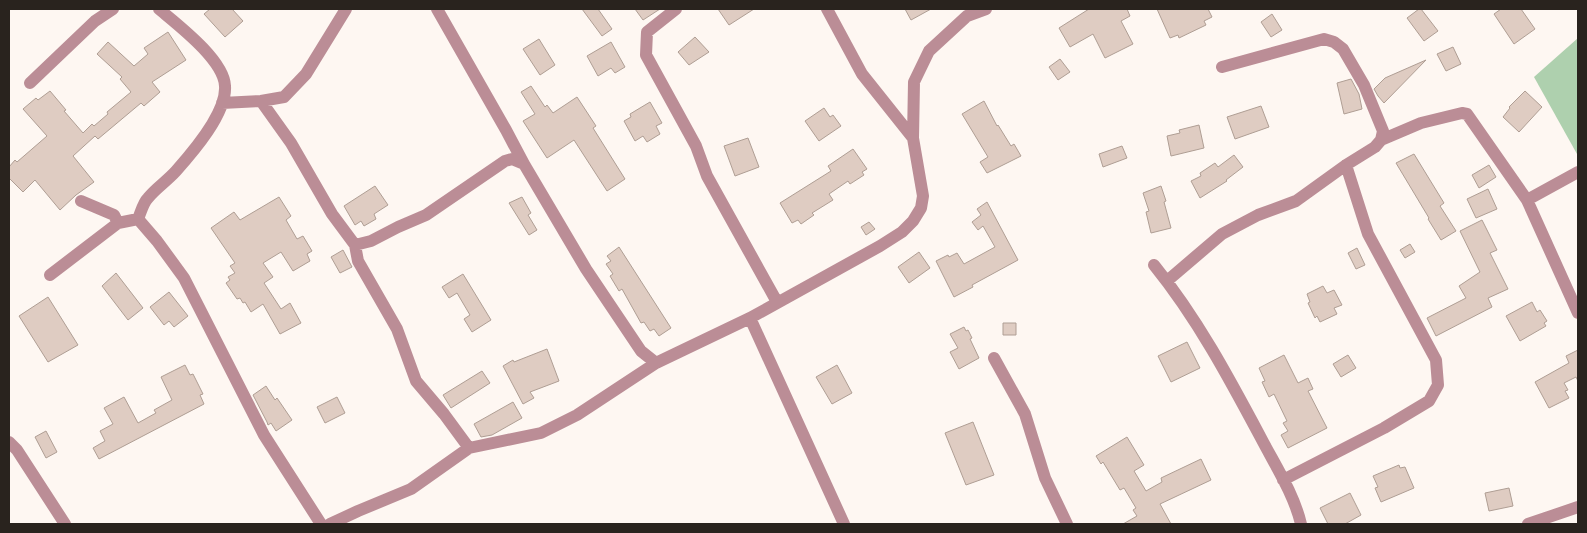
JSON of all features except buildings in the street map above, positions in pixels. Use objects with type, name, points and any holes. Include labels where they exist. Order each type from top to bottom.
[{"type":"street","points":[[30,83],[95,21],[113,9]]},
{"type":"street","points":[[138,219],[146,199],[175,172],[200,142],[222,103],[225,85],[218,66],[210,55],[158,9]]},
{"type":"street","points":[[222,103],[284,98],[306,74],[346,9]]},
{"type":"street","points":[[437,9],[524,164],[603,297],[640,351],[656,363]]},
{"type":"street","points":[[676,9],[647,32],[646,55],[696,146],[708,176],[777,302]]},
{"type":"street","points":[[827,9],[862,74],[913,138]]},
{"type":"street","points":[[330,524],[411,489],[469,448],[541,433],[577,414],[656,363],[750,318],[902,232],[913,221],[921,208],[922,196],[913,138],[914,82],[929,51],[967,16],[986,9]]},
{"type":"street","points":[[1222,68],[1324,39],[1334,42],[1343,49],[1364,85],[1383,131],[1381,140]]},
{"type":"street","points":[[261,101],[291,143],[332,214],[355,245],[358,262],[397,329],[416,381],[469,448]]},
{"type":"street","points":[[1167,281],[1222,234],[1258,215],[1296,201],[1346,165],[1375,147],[1381,140],[1421,123],[1462,113],[1467,114],[1527,200],[1578,313]]},
{"type":"street","points":[[355,245],[371,241],[426,215],[505,161],[512,160],[524,164]]},
{"type":"street","points":[[1283,480],[1384,428],[1430,401],[1438,385],[1436,360],[1368,234],[1346,165]]},
{"type":"street","points":[[1527,200],[1578,172]]},
{"type":"street","points":[[81,201],[114,215],[118,223]]},
{"type":"street","points":[[50,275],[118,223],[138,219]]},
{"type":"street","points":[[138,219],[184,278],[264,435],[321,524]]},
{"type":"street","points":[[1154,265],[1167,281],[1222,365],[1283,480],[1301,524]]},
{"type":"street","points":[[750,318],[844,524]]},
{"type":"street","points":[[994,358],[1025,414],[1045,478],[1067,524]]},
{"type":"street","points":[[9,442],[17,450],[65,524]]},
{"type":"street","points":[[1528,524],[1578,507]]},
{"type":"green space","points":[[1578,38],[1578,153],[1577,154],[1534,77]]}]
